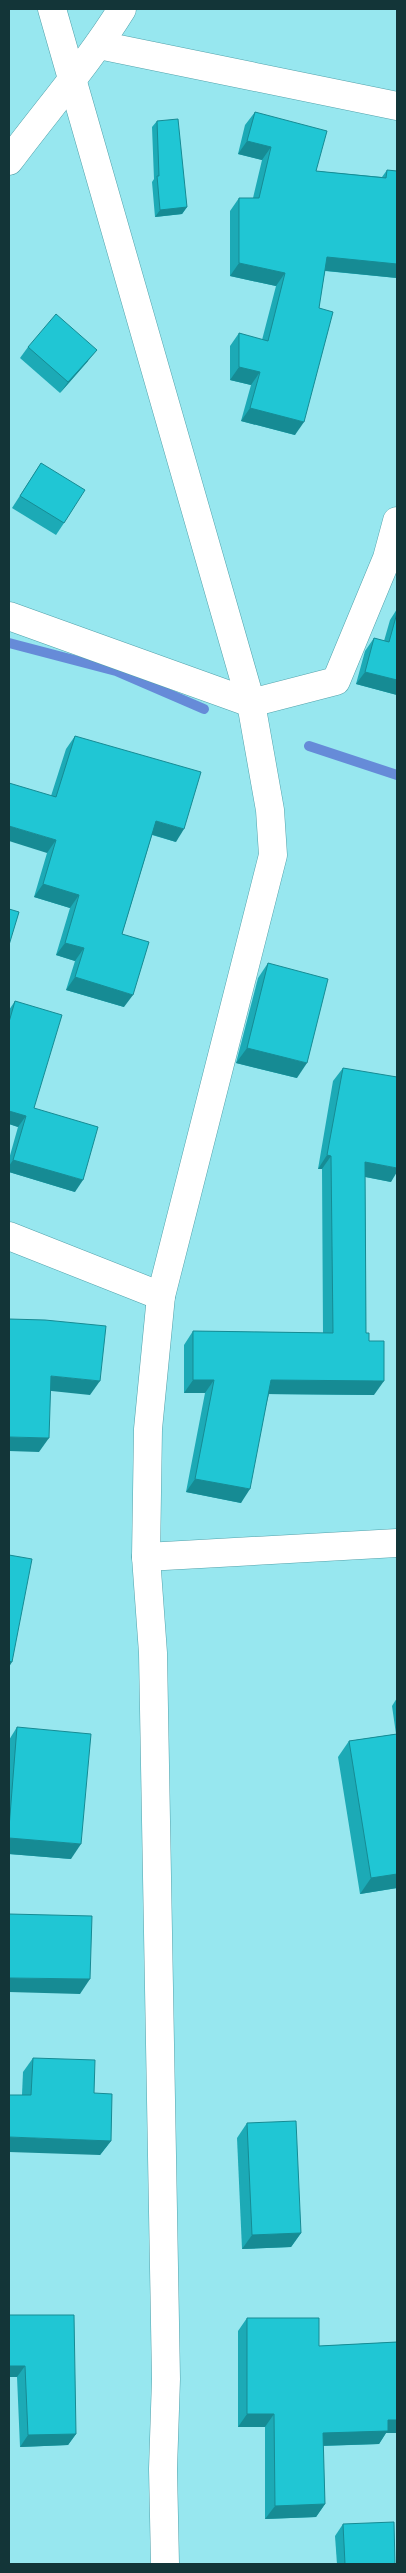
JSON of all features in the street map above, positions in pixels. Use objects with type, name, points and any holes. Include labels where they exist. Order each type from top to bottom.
[{"type":"street","points":[[52,9],[250,703],[270,810],[273,855],[161,1296],[148,1429],[146,1556],[153,1673],[166,2369],[163,2469],[164,2564]]},
{"type":"street","points":[[9,161],[71,78],[99,45],[122,9]]},
{"type":"street","points":[[99,45],[397,106]]},
{"type":"street","points":[[9,616],[250,703],[336,681],[387,558],[397,521]]},
{"type":"street","points":[[9,1236],[161,1296]]},
{"type":"street","points":[[146,1556],[397,1543]]},
{"type":"building","points":[[255,112],[327,131],[316,171],[386,178],[387,170],[397,171],[397,264],[327,257],[319,308],[333,312],[304,422],[250,408],[260,372],[239,367],[239,333],[268,341],[285,273],[239,263],[239,198],[259,198],[271,147],[247,141]]},
{"type":"building","points":[[178,119],[187,207],[160,210],[157,176],[159,176],[157,121]]},
{"type":"building","points":[[56,314],[97,350],[68,382],[28,347]]},
{"type":"building","points":[[41,463],[85,490],[64,523],[20,496]]},
{"type":"building","points":[[397,613],[397,680],[365,672],[374,638],[389,642]]},
{"type":"building","points":[[75,736],[201,772],[184,829],[156,821],[122,934],[149,942],[133,995],[75,977],[84,948],[65,943],[79,895],[43,884],[56,840],[9,826],[9,783],[56,797]]},
{"type":"building","points":[[9,909],[19,912],[9,945]]},
{"type":"building","points":[[268,963],[328,979],[307,1063],[247,1048]]},
{"type":"building","points":[[15,1001],[62,1015],[34,1108],[98,1127],[83,1180],[13,1160],[26,1116],[9,1111],[9,1022]]},
{"type":"building","points":[[343,1068],[397,1077],[397,1168],[365,1162],[366,1333],[369,1333],[369,1341],[384,1341],[384,1381],[271,1380],[250,1489],[195,1479],[214,1380],[193,1380],[193,1331],[333,1333],[331,1156],[327,1155]]},
{"type":"building","points":[[9,1319],[45,1320],[106,1326],[100,1381],[51,1376],[49,1438],[9,1437]]},
{"type":"building","points":[[9,1555],[32,1559],[12,1662],[9,1661]]},
{"type":"building","points":[[17,1727],[91,1734],[81,1844],[9,1838]]},
{"type":"building","points":[[397,1734],[397,1874],[371,1878],[349,1741]]},
{"type":"building","points":[[9,1914],[92,1916],[90,1979],[9,1978]]},
{"type":"building","points":[[33,2058],[95,2060],[94,2093],[112,2094],[111,2141],[9,2137],[9,2095],[31,2095]]},
{"type":"building","points":[[296,2121],[301,2233],[252,2235],[247,2123]]},
{"type":"building","points":[[9,2315],[74,2315],[76,2434],[28,2435],[25,2366],[9,2366]]},
{"type":"building","points":[[247,2318],[319,2318],[319,2346],[397,2342],[397,2420],[388,2420],[388,2431],[323,2433],[325,2504],[275,2506],[274,2414],[247,2414]]},
{"type":"building","points":[[394,2522],[395,2564],[345,2564],[343,2524]]},
{"type":"waterway","points":[[9,643],[116,671],[204,709]]},
{"type":"waterway","points":[[309,746],[397,775]]}]
